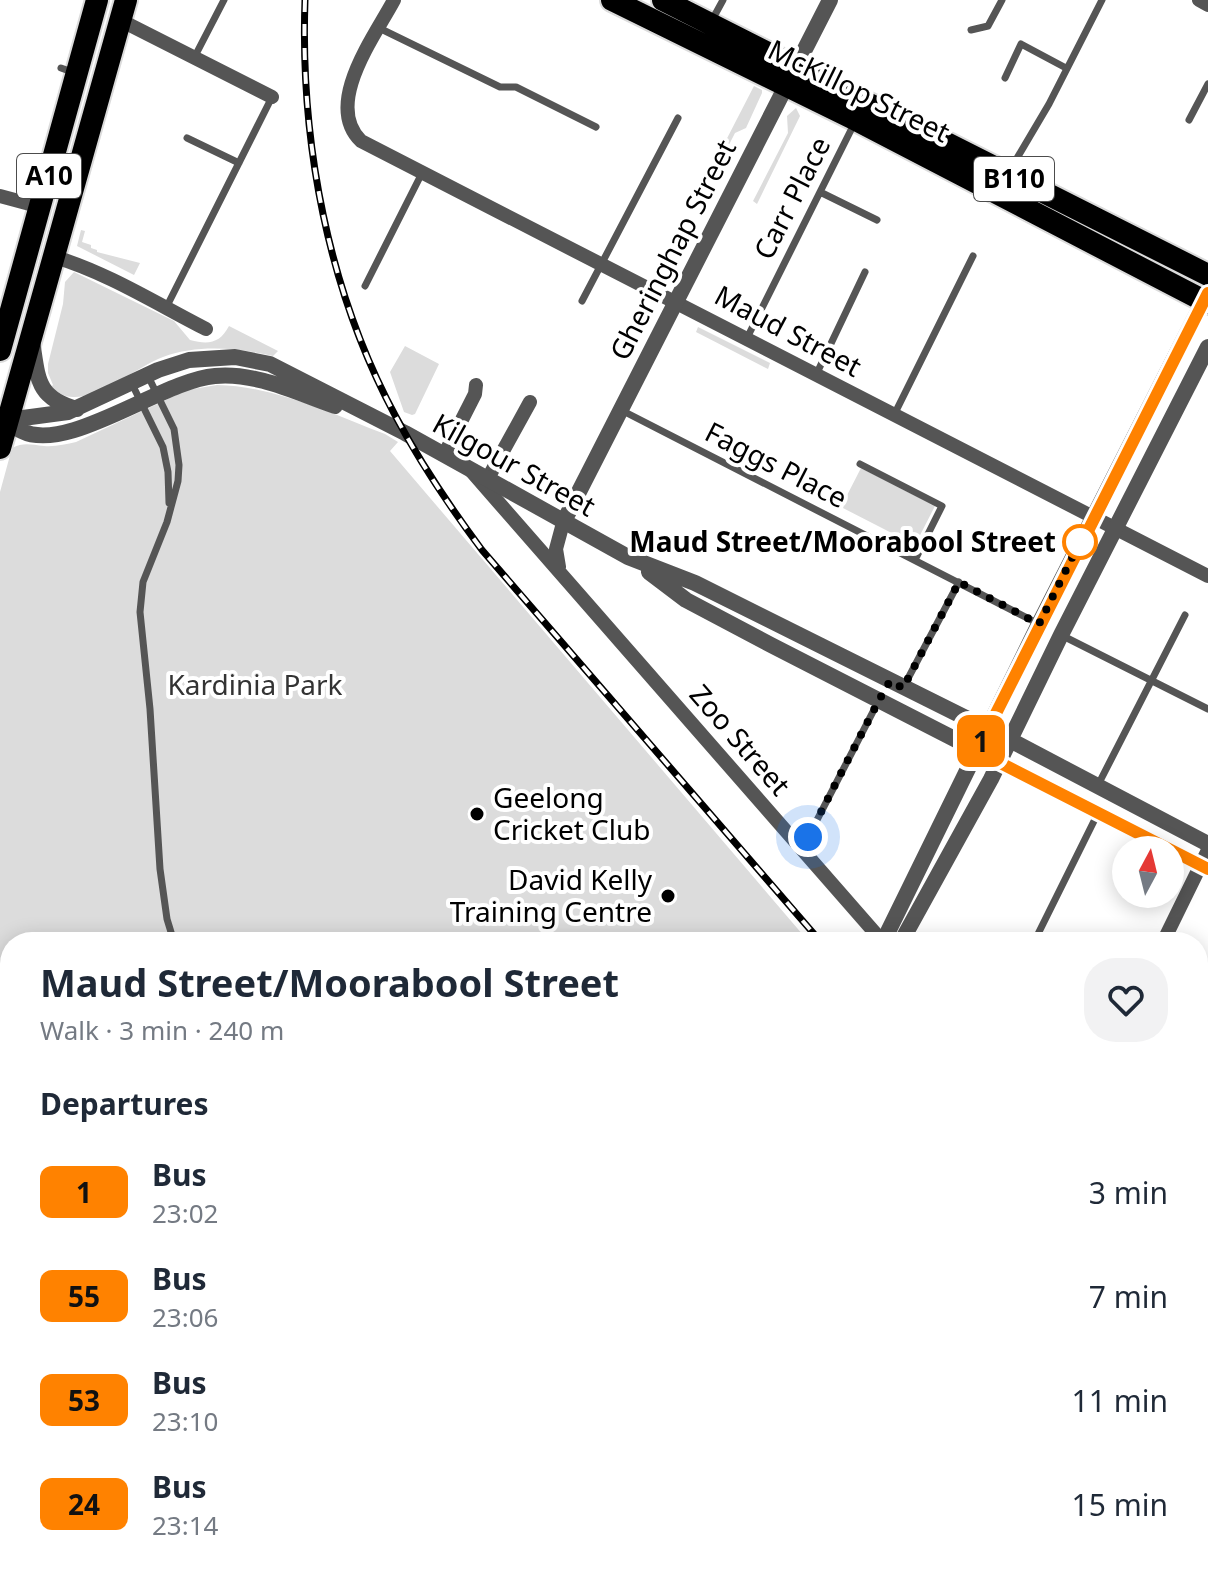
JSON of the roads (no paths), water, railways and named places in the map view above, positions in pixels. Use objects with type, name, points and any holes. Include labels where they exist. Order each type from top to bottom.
[{"type":"highway","name":"A10","points":[[0,350],[41,207],[69,71],[96,0]]},
{"type":"highway","name":"McKillop Street","points":[[612,0],[1007,175],[1208,275]]},
{"type":"highway","name":"McKillop Street","points":[[663,0],[710,24],[856,120],[1207,299]]},
{"type":"highway","name":"A10","points":[[0,448],[4,419],[32,339],[123,10]]},
{"type":"street","points":[[379,28],[394,0]]},
{"type":"street","name":"Gheringhap Street","points":[[563,523],[830,0]]},
{"type":"street","points":[[1199,0],[1208,5]]},
{"type":"street","points":[[123,10],[194,58],[272,97]]},
{"type":"street","name":"Maud Street","points":[[379,28],[349,87],[349,124],[361,141],[1208,576]]},
{"type":"street","points":[[0,196],[41,207]]},
{"type":"street","points":[[55,257],[72,262],[206,329]]},
{"type":"street","points":[[888,932],[1039,624],[1207,299]]},
{"type":"street","points":[[32,339],[41,388],[56,401],[77,409]]},
{"type":"street","points":[[906,932],[999,763],[1208,347]]},
{"type":"street","name":"Kilgour Street","points":[[4,419],[53,415],[77,409],[169,366],[203,358],[248,358],[274,366],[628,557],[695,583],[1010,740],[1097,787],[1206,857]]},
{"type":"street","name":"Kilgour Street","points":[[4,419],[27,433],[63,433],[104,421],[158,393],[192,380],[222,376],[240,376],[270,383],[375,418]]},
{"type":"street","points":[[444,455],[478,389]]},
{"type":"street","points":[[487,480],[530,402]]},
{"type":"street","name":"Zoo Street","points":[[471,471],[874,932]]},
{"type":"street","points":[[560,571],[556,549],[563,523]]},
{"type":"street","name":"Kilgour Street","points":[[628,557],[686,600],[771,645],[1098,813],[1206,857]]},
{"type":"street","points":[[771,645],[782,627]]},
{"type":"street","points":[[879,700],[897,684]]},
{"type":"street","points":[[1168,932],[1206,857]]},
{"type":"lane","points":[[194,58],[224,0]]},
{"type":"lane","points":[[710,24],[723,0]]},
{"type":"lane","points":[[971,30],[988,26],[1002,0]]},
{"type":"lane","points":[[1007,175],[1049,104],[1102,0]]},
{"type":"lane","points":[[379,28],[500,87],[516,87],[596,127]]},
{"type":"lane","points":[[1005,78],[1021,44],[1066,68]]},
{"type":"lane","points":[[1189,120],[1208,84]]},
{"type":"lane","points":[[166,308],[272,97]]},
{"type":"lane","points":[[582,301],[678,118]]},
{"type":"lane","name":"Carr Place","points":[[747,338],[856,120]]},
{"type":"lane","points":[[187,138],[239,163]]},
{"type":"lane","points":[[365,286],[422,173]]},
{"type":"lane","points":[[820,192],[877,220]]},
{"type":"lane","points":[[893,416],[973,256]]},
{"type":"lane","points":[[816,375],[865,272]]},
{"type":"lane","points":[[148,375],[174,429],[178,448],[178,481],[167,522],[145,574],[140,612],[150,709],[160,869],[171,932]]},
{"type":"lane","points":[[131,383],[163,447],[170,510]]},
{"type":"lane","name":"Faggs Place","points":[[621,410],[1039,624]]},
{"type":"lane","points":[[860,464],[942,506],[915,560]]},
{"type":"lane","points":[[897,684],[959,582]]},
{"type":"lane","points":[[1097,787],[1185,615]]},
{"type":"lane","points":[[1061,635],[1208,709]]},
{"type":"lane","points":[[802,849],[879,700]]},
{"type":"lane","points":[[1039,932],[1098,813]]},
{"type":"railway","points":[[305,0],[308,107],[323,214],[352,319],[372,369],[415,452],[482,550],[812,932]]},
{"type":"place","name":"Maud Street/Moorabool Street","points":[[1080,542]]},
{"type":"place","name":"Geelong Cricket Club","points":[[477,814]]},
{"type":"place","name":"David Kelly Training Centre","points":[[668,896]]},
{"type":"park label","name":"Kardinia Park","points":[[255,685]]}]
